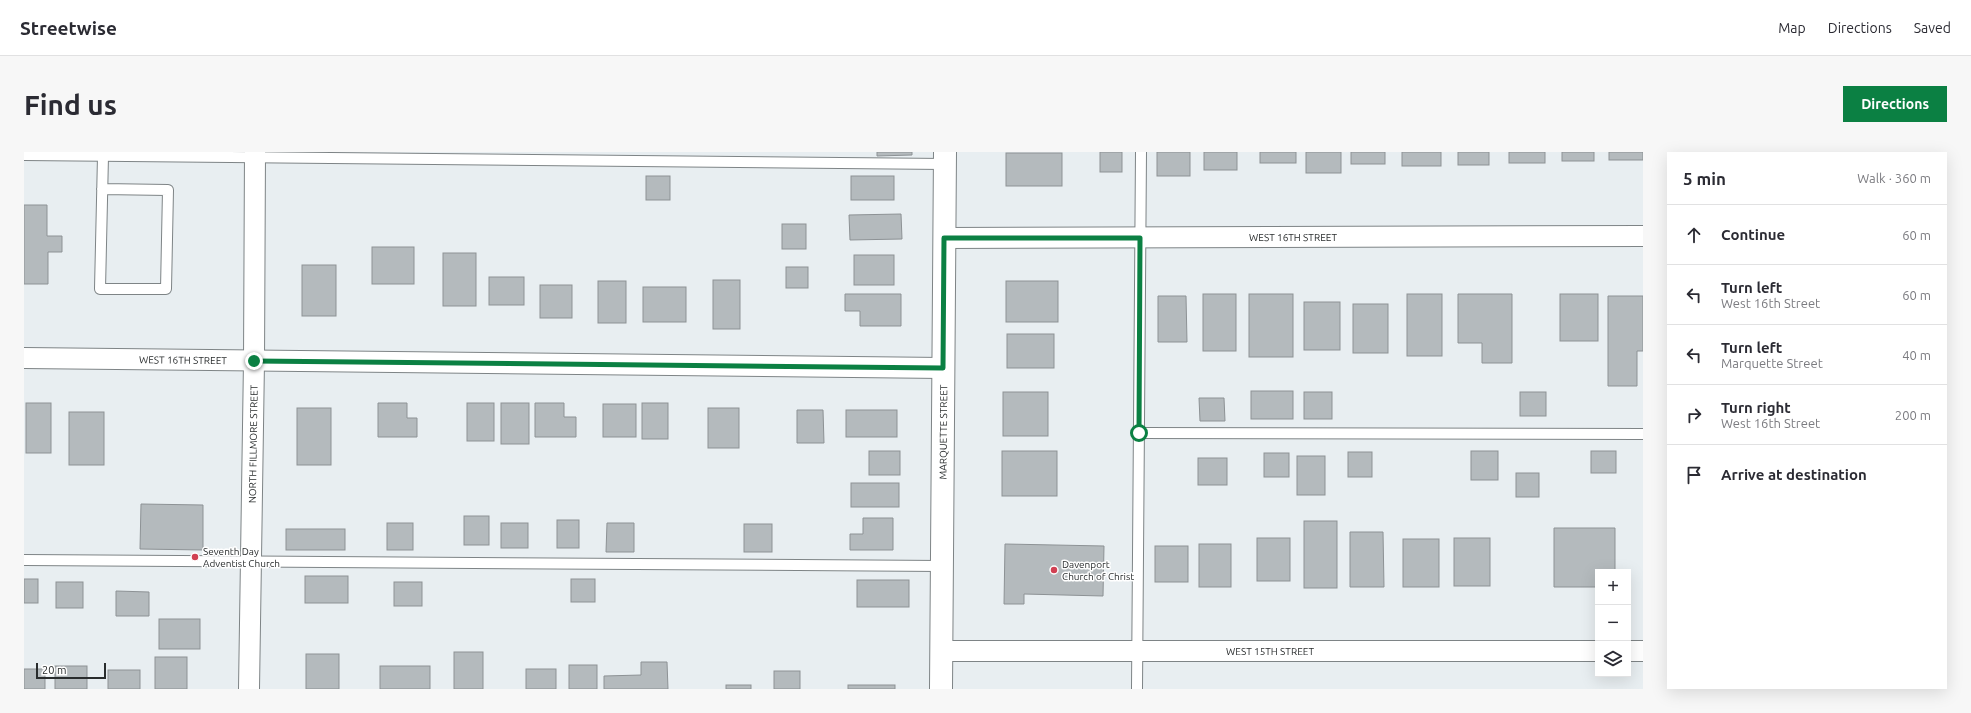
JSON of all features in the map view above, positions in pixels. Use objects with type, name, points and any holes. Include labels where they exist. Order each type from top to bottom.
[{"type":"street","name":"NORTH FILLMORE STREET","points":[[249,689],[254,361],[255,154]]},
{"type":"street","name":"MARQUETTE STREET","points":[[941,689],[945,158]]},
{"type":"street","name":"WEST 16TH STREET","points":[[944,238],[1643,236]]},
{"type":"street","name":"WEST 16TH STREET","points":[[24,358],[943,368]]},
{"type":"street","name":"WEST 15TH STREET","points":[[942,651],[1595,651]]},
{"type":"street","points":[[1631,651],[1643,651]]},
{"type":"lane","points":[[1137,689],[1141,152]]},
{"type":"lane","points":[[24,155],[103,156],[255,154],[945,158]]},
{"type":"lane","points":[[102,188],[168,190],[166,289],[100,289],[102,188],[103,156]]},
{"type":"lane","points":[[1139,433],[1643,434]]},
{"type":"lane","points":[[24,560],[942,566]]},
{"type":"building","points":[[877,152],[912,152],[912,155],[877,156]]},
{"type":"building","points":[[1100,152],[1122,152],[1122,172],[1100,172]]},
{"type":"building","points":[[1157,152],[1190,152],[1190,176],[1157,176]]},
{"type":"building","points":[[1204,152],[1237,152],[1237,170],[1204,170]]},
{"type":"building","points":[[1260,152],[1296,152],[1296,163],[1260,163]]},
{"type":"building","points":[[1306,152],[1341,152],[1341,173],[1306,173]]},
{"type":"building","points":[[1351,152],[1385,152],[1385,164],[1351,164]]},
{"type":"building","points":[[1402,152],[1441,152],[1441,166],[1402,166]]},
{"type":"building","points":[[1458,152],[1489,152],[1489,165],[1458,165]]},
{"type":"building","points":[[1509,152],[1545,152],[1545,163],[1509,163]]},
{"type":"building","points":[[1562,152],[1594,152],[1594,161],[1562,161]]},
{"type":"building","points":[[1609,152],[1643,152],[1643,160],[1609,160]]},
{"type":"building","points":[[1006,153],[1062,153],[1062,186],[1006,186]]},
{"type":"building","points":[[646,176],[670,176],[670,200],[646,200]]},
{"type":"building","points":[[851,176],[894,176],[894,200],[851,200]]},
{"type":"building","points":[[24,205],[47,205],[47,236],[62,236],[62,252],[48,252],[48,284],[24,284]]},
{"type":"building","points":[[901,214],[902,239],[850,240],[849,215]]},
{"type":"building","points":[[782,224],[806,224],[806,249],[782,249]]},
{"type":"building","points":[[372,247],[414,247],[414,284],[372,284]]},
{"type":"building","points":[[443,253],[476,253],[476,306],[443,306]]},
{"type":"building","points":[[854,255],[894,255],[894,285],[854,285]]},
{"type":"building","points":[[302,265],[336,265],[336,316],[302,316]]},
{"type":"building","points":[[786,267],[808,267],[808,288],[786,288]]},
{"type":"building","points":[[489,277],[524,277],[524,305],[489,305]]},
{"type":"building","points":[[713,280],[740,280],[740,329],[713,329]]},
{"type":"building","points":[[598,281],[626,281],[626,323],[598,323]]},
{"type":"building","points":[[1006,281],[1058,281],[1058,322],[1006,322]]},
{"type":"building","points":[[540,285],[572,285],[572,318],[540,318]]},
{"type":"building","points":[[643,287],[686,287],[686,322],[643,322]]},
{"type":"building","points":[[845,294],[901,294],[901,326],[860,326],[860,311],[845,311]]},
{"type":"building","points":[[1203,294],[1236,294],[1236,351],[1203,351]]},
{"type":"building","points":[[1249,294],[1293,294],[1293,357],[1249,357]]},
{"type":"building","points":[[1407,294],[1442,294],[1442,356],[1407,356]]},
{"type":"building","points":[[1458,294],[1512,294],[1512,363],[1482,363],[1482,343],[1458,343]]},
{"type":"building","points":[[1560,294],[1598,294],[1598,341],[1560,341]]},
{"type":"building","points":[[1158,296],[1186,296],[1187,342],[1158,342]]},
{"type":"building","points":[[1608,296],[1643,296],[1643,351],[1637,351],[1637,386],[1608,386]]},
{"type":"building","points":[[1304,302],[1340,302],[1340,350],[1304,350]]},
{"type":"building","points":[[1353,304],[1388,304],[1388,353],[1353,353]]},
{"type":"building","points":[[1007,334],[1054,334],[1054,368],[1007,368]]},
{"type":"building","points":[[1251,391],[1293,391],[1293,419],[1251,419]]},
{"type":"building","points":[[1003,392],[1048,392],[1048,436],[1003,436]]},
{"type":"building","points":[[1304,392],[1332,392],[1332,419],[1304,419]]},
{"type":"building","points":[[1520,392],[1546,392],[1546,416],[1520,416]]},
{"type":"building","points":[[1199,398],[1224,398],[1225,421],[1200,421]]},
{"type":"building","points":[[26,403],[51,403],[51,453],[26,453]]},
{"type":"building","points":[[378,403],[407,403],[407,418],[417,418],[417,437],[378,437]]},
{"type":"building","points":[[467,403],[494,403],[494,441],[467,441]]},
{"type":"building","points":[[501,403],[529,403],[529,444],[501,444]]},
{"type":"building","points":[[535,403],[564,403],[564,417],[576,417],[576,437],[535,437]]},
{"type":"building","points":[[642,403],[668,403],[668,439],[642,439]]},
{"type":"building","points":[[603,404],[636,404],[636,437],[603,437]]},
{"type":"building","points":[[297,408],[331,408],[331,465],[297,465]]},
{"type":"building","points":[[708,408],[739,408],[739,448],[708,448]]},
{"type":"building","points":[[797,410],[823,410],[824,443],[797,443]]},
{"type":"building","points":[[846,410],[897,410],[897,437],[846,437]]},
{"type":"building","points":[[69,412],[104,412],[104,465],[69,465]]},
{"type":"building","points":[[869,451],[900,451],[900,475],[869,475]]},
{"type":"building","points":[[1002,451],[1057,451],[1057,496],[1002,496]]},
{"type":"building","points":[[1471,451],[1498,451],[1498,480],[1471,480]]},
{"type":"building","points":[[1591,451],[1616,451],[1616,473],[1591,473]]},
{"type":"building","points":[[1348,452],[1372,452],[1372,477],[1348,477]]},
{"type":"building","points":[[1264,453],[1289,453],[1289,477],[1264,477]]},
{"type":"building","points":[[1297,456],[1325,456],[1325,495],[1297,495]]},
{"type":"building","points":[[1198,458],[1227,458],[1227,485],[1198,485]]},
{"type":"building","points":[[1516,473],[1539,473],[1539,497],[1516,497]]},
{"type":"building","points":[[851,483],[899,483],[899,507],[851,507]]},
{"type":"building","points":[[141,504],[203,505],[203,550],[140,549]]},
{"type":"building","points":[[464,516],[489,516],[489,545],[464,545]]},
{"type":"building","points":[[863,518],[893,518],[893,550],[850,550],[850,534],[863,534]]},
{"type":"building","points":[[557,520],[579,520],[579,548],[557,548]]},
{"type":"building","points":[[1304,521],[1337,521],[1337,588],[1304,588]]},
{"type":"building","points":[[387,523],[413,523],[413,550],[387,550]]},
{"type":"building","points":[[501,523],[528,523],[528,548],[501,548]]},
{"type":"building","points":[[607,523],[634,523],[634,552],[606,552]]},
{"type":"building","points":[[744,524],[772,524],[772,552],[744,552]]},
{"type":"building","points":[[1554,528],[1615,528],[1615,569],[1595,569],[1595,587],[1554,587]]},
{"type":"building","points":[[286,529],[345,529],[345,550],[286,550]]},
{"type":"building","points":[[1350,532],[1383,532],[1384,587],[1350,587]]},
{"type":"building","points":[[1257,538],[1290,538],[1290,581],[1257,581]]},
{"type":"building","points":[[1454,538],[1490,538],[1490,586],[1454,586]]},
{"type":"building","points":[[1403,539],[1439,539],[1439,587],[1403,587]]},
{"type":"building","name":"Davenport Church of Christ","points":[[1005,544],[1104,546],[1103,596],[1024,594],[1024,604],[1004,604]]},
{"type":"building","points":[[1199,544],[1231,544],[1231,587],[1199,587]]},
{"type":"building","points":[[1155,546],[1188,546],[1188,582],[1155,582]]},
{"type":"building","points":[[305,576],[348,576],[348,603],[305,603]]},
{"type":"building","points":[[24,579],[38,579],[38,603],[24,603]]},
{"type":"building","points":[[571,579],[595,579],[595,602],[571,602]]},
{"type":"building","points":[[857,580],[909,580],[909,607],[857,607]]},
{"type":"building","points":[[56,582],[83,582],[83,608],[56,608]]},
{"type":"building","points":[[394,582],[422,582],[422,606],[394,606]]},
{"type":"building","points":[[116,591],[149,592],[149,616],[116,616]]},
{"type":"building","points":[[159,619],[200,619],[200,649],[159,649]]},
{"type":"building","points":[[454,652],[483,652],[483,689],[454,689]]},
{"type":"building","points":[[306,654],[339,654],[339,689],[306,689]]},
{"type":"building","points":[[155,657],[187,657],[187,689],[155,689]]},
{"type":"building","points":[[641,662],[667,662],[668,689],[604,689],[604,676],[641,675]]},
{"type":"building","points":[[569,665],[597,665],[597,689],[569,689]]},
{"type":"building","points":[[55,666],[87,666],[87,689],[55,689]]},
{"type":"building","points":[[380,666],[430,666],[430,689],[380,689]]},
{"type":"building","points":[[24,669],[45,669],[45,689],[24,689]]},
{"type":"building","points":[[526,669],[556,669],[556,689],[526,689]]},
{"type":"building","points":[[108,670],[140,670],[140,689],[108,689]]},
{"type":"building","points":[[774,671],[800,671],[800,689],[774,689]]},
{"type":"building","points":[[726,685],[751,685],[751,689],[726,689]]},
{"type":"building","points":[[848,685],[895,685],[895,689],[848,689]]},
{"type":"place","name":"Seventh Day Adventist Church","points":[[195,557]]},
{"type":"place","name":"Davenport Church of Christ","points":[[1054,570]]},
{"type":"route","points":[[254,361],[943,368],[944,238],[1140,238],[1139,433]]}]
